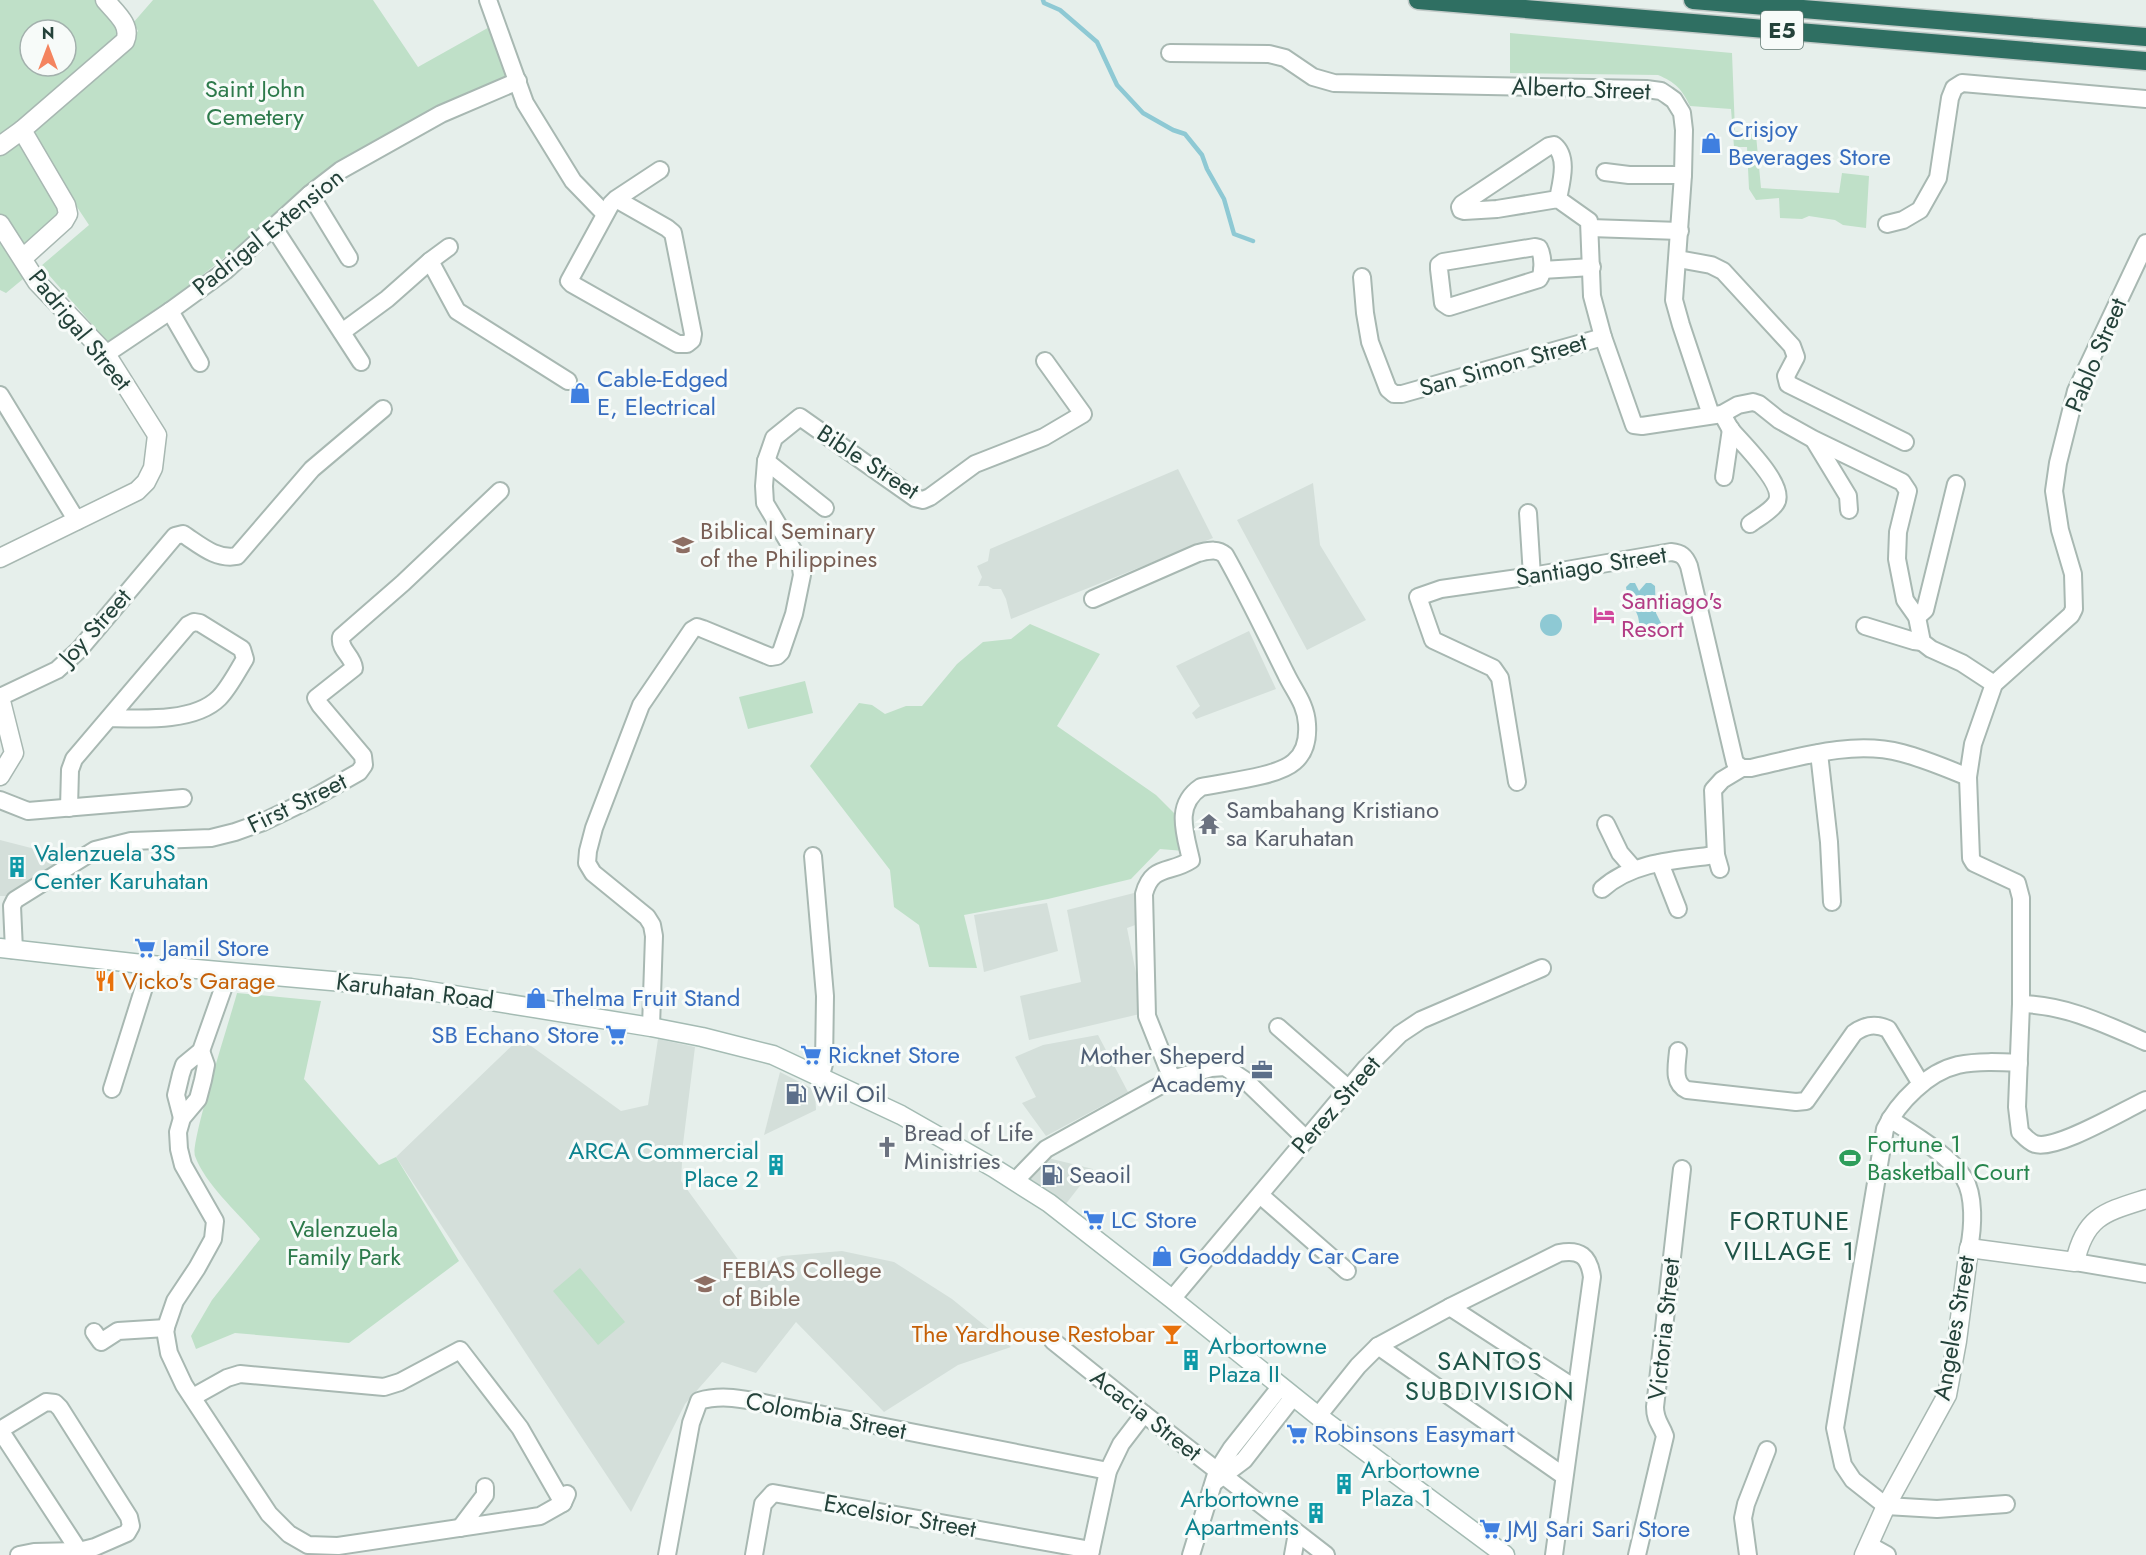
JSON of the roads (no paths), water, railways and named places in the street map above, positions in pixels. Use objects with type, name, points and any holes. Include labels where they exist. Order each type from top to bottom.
[{"type":"highway","name":"E5","points":[[1418,0],[2146,61]]},
{"type":"highway","name":"E5","points":[[1693,0],[2146,37]]},
{"type":"highway","points":[[2068,55],[2146,69]]},
{"type":"main road","points":[[0,146],[22,130],[125,41],[128,33],[126,26],[105,0]]},
{"type":"main road","name":"Padrigal Street","points":[[22,130],[66,205],[68,213],[64,221],[23,258]]},
{"type":"main road","name":"Padrigal Street","points":[[0,224],[37,282],[106,354],[157,435],[153,468],[146,482],[137,491],[0,558]]},
{"type":"main road","points":[[0,697],[14,753],[0,776]]},
{"type":"main road","name":"Karuhatan Road","points":[[7,949],[151,965],[411,988],[702,1036],[773,1055],[901,1114],[1049,1203],[1172,1299],[1282,1398],[1318,1416],[1505,1555]]},
{"type":"main road","points":[[1969,1248],[2074,1262],[2079,1243],[2088,1226],[2112,1209],[2146,1199]]},
{"type":"main road","name":"Angeles Street","points":[[1867,1550],[1886,1506],[1947,1395],[1957,1341],[1969,1248]]},
{"type":"street","points":[[489,0],[525,103],[573,181],[605,214]]},
{"type":"street","name":"Alberto Street","points":[[1170,53],[1269,54],[1285,58],[1313,77],[1334,82],[1646,89],[1661,91],[1674,100],[1682,113],[1684,130],[1680,231],[1674,300],[1681,325],[1716,414],[1752,452],[1777,489],[1776,504],[1750,524]]},
{"type":"street","name":"Padrigal Extension","points":[[106,354],[170,312],[225,271],[310,194],[341,170],[441,114],[518,81]]},
{"type":"street","points":[[1887,224],[1903,220],[1920,210],[1928,197],[1938,178],[1950,98],[1954,88],[1962,82],[2146,99]]},
{"type":"street","points":[[1558,199],[1563,169],[1561,154],[1554,145],[1549,146],[1460,207],[1464,211],[1497,209],[1558,199],[1589,221],[1590,228],[1680,231]]},
{"type":"street","points":[[616,199],[667,228],[673,234],[692,340],[687,344],[678,344],[569,281],[605,214],[616,199],[660,170]]},
{"type":"street","points":[[1605,172],[1629,175],[1683,175]]},
{"type":"street","points":[[310,194],[349,258]]},
{"type":"street","points":[[274,228],[361,362]]},
{"type":"street","name":"San Simon Street","points":[[1590,228],[1592,296],[1603,337],[1634,425],[1642,426],[1716,414]]},
{"type":"street","name":"Pablo Street","points":[[1994,684],[2072,615],[2074,609],[2073,574],[2060,530],[2054,491],[2058,463],[2076,391],[2146,243]]},
{"type":"street","points":[[1535,247],[1541,252],[1542,270],[1539,279],[1449,307],[1443,303],[1440,265],[1443,262],[1535,247]]},
{"type":"street","points":[[342,332],[387,299],[448,248]]},
{"type":"street","points":[[1678,260],[1711,265],[1723,271],[1792,346],[1796,357],[1786,376],[1788,384],[1905,442]]},
{"type":"street","points":[[430,261],[457,311],[568,381]]},
{"type":"street","points":[[1542,270],[1592,267]]},
{"type":"street","name":"San Simon Street","points":[[1362,277],[1370,342],[1388,389],[1395,394],[1402,394],[1603,337]]},
{"type":"street","points":[[170,312],[200,363]]},
{"type":"street","name":"Bible Street","points":[[651,1027],[654,936],[652,925],[647,917],[593,873],[587,862],[588,851],[594,828],[641,705],[692,630],[697,627],[703,628],[771,657],[781,652],[794,614],[802,575],[799,560],[765,503],[766,461],[774,438],[800,417],[915,498],[922,500],[930,497],[975,464],[1044,437],[1083,414],[1045,361]]},
{"type":"street","points":[[0,395],[77,521]]},
{"type":"street","points":[[1716,414],[1738,405],[1754,402],[1779,420],[1906,486],[1908,491],[1898,532],[1897,559],[1905,600],[1917,617],[1922,642]]},
{"type":"street","name":"Joy Street","points":[[0,697],[57,670],[79,650],[175,536],[183,534],[211,552],[223,556],[237,556],[312,469],[383,408]]},
{"type":"street","points":[[1724,477],[1731,429]]},
{"type":"street","points":[[1814,439],[1848,496],[1849,510]]},
{"type":"street","points":[[766,461],[825,508]]},
{"type":"street","points":[[1917,617],[1925,610],[1956,484]]},
{"type":"street","name":"First Street","points":[[7,949],[12,906],[15,900],[95,850],[131,841],[211,838],[235,832],[263,822],[313,798],[359,772],[364,765],[363,756],[316,698],[354,669],[352,660],[340,645],[341,637],[403,583],[500,491]]},
{"type":"street","points":[[1528,513],[1532,576]]},
{"type":"street","points":[[1093,599],[1198,553],[1221,551],[1243,587],[1288,679],[1301,699],[1307,724],[1305,745],[1301,753],[1284,769],[1201,787],[1192,794],[1186,801],[1183,813],[1191,860],[1157,873],[1148,880],[1144,894],[1147,1016],[1172,1079]]},
{"type":"street","name":"Santiago Street","points":[[1517,782],[1500,678],[1497,672],[1433,640],[1418,597],[1441,589],[1671,552],[1680,553],[1686,558],[1732,755],[1735,763],[1742,768]]},
{"type":"street","points":[[69,808],[70,770],[74,759],[188,625],[194,622],[208,627],[242,649],[245,659],[220,697],[211,704],[189,714],[151,719],[111,718]]},
{"type":"street","points":[[1864,626],[1922,642],[1962,663],[1994,684],[1973,744],[1968,777],[1971,858],[1974,863],[2011,878],[2019,885],[2021,1004],[2018,1124],[2020,1132],[2035,1144],[2052,1144],[2146,1100]]},
{"type":"street","points":[[1602,889],[1634,869],[1660,863],[1718,862],[1713,790],[1722,780],[1742,768],[1847,749],[1888,750],[1918,758],[1968,777]]},
{"type":"street","points":[[1819,753],[1829,842],[1832,902]]},
{"type":"street","points":[[0,800],[28,812],[183,798]]},
{"type":"street","points":[[1606,824],[1620,853],[1634,869]]},
{"type":"street","points":[[813,856],[825,996],[824,1064],[820,1078]]},
{"type":"street","points":[[1660,863],[1678,909]]},
{"type":"street","points":[[112,1089],[151,965]]},
{"type":"street","name":"Perez Street","points":[[1172,1299],[1348,1089],[1400,1034],[1421,1020],[1542,968]]},
{"type":"street","points":[[182,1118],[176,1095],[181,1074],[184,1065],[201,1052],[229,972]]},
{"type":"street","points":[[2021,1004],[2057,1007],[2098,1020],[2146,1042]]},
{"type":"street","points":[[1678,1051],[1677,1080],[1678,1084],[1687,1090],[1796,1102],[1806,1101],[1854,1033],[1861,1027],[1879,1025],[1887,1029],[1922,1084]]},
{"type":"street","points":[[1278,1027],[1348,1089]]},
{"type":"street","points":[[193,1397],[227,1378],[240,1374],[384,1387],[400,1383],[460,1350],[519,1428],[565,1498],[540,1516],[338,1546],[308,1545],[289,1534],[268,1514],[193,1397],[169,1353],[166,1328],[175,1301],[213,1239],[215,1221],[183,1165],[179,1149],[178,1132],[182,1118],[198,1099],[206,1065],[201,1052]]},
{"type":"street","points":[[2006,1504],[1937,1509],[1886,1506],[1853,1479],[1843,1465],[1836,1428],[1883,1140],[1890,1119],[1922,1084],[1956,1066],[1984,1062],[2019,1063]]},
{"type":"street","points":[[1015,1181],[1046,1149],[1172,1079],[1212,1068],[1225,1067],[1246,1081],[1306,1139]]},
{"type":"street","name":"Angeles Street","points":[[1890,1119],[1940,1153],[1964,1179],[1969,1194],[1973,1227],[1969,1248]]},
{"type":"street","name":"Victoria Street","points":[[1636,1555],[1665,1436],[1663,1429],[1656,1422],[1655,1407],[1682,1169]]},
{"type":"street","points":[[1260,1195],[1347,1270]]},
{"type":"street","points":[[1318,1416],[1358,1366],[1378,1346],[1559,1253],[1571,1251],[1582,1255],[1590,1265],[1592,1277],[1554,1555]]},
{"type":"street","points":[[2074,1262],[2146,1274]]},
{"type":"street","points":[[1450,1307],[1576,1389]]},
{"type":"street","points":[[93,1332],[101,1342],[118,1331],[166,1328]]},
{"type":"street","name":"Acacia Street","points":[[1053,1341],[1219,1476],[1326,1555]]},
{"type":"street","points":[[1378,1346],[1564,1476]]},
{"type":"street","name":"Colombia Street","points":[[667,1555],[691,1423],[699,1401],[713,1397],[778,1406],[1108,1471]]},
{"type":"street","points":[[1191,1555],[1206,1503],[1219,1476],[1244,1461],[1282,1398]]},
{"type":"street","points":[[19,1555],[34,1552],[78,1551],[95,1547],[127,1533],[131,1526],[129,1517],[60,1408],[55,1403],[46,1402],[0,1430],[78,1551]]},
{"type":"street","points":[[1091,1553],[1108,1471],[1122,1444],[1144,1414]]},
{"type":"street","points":[[1748,1555],[1743,1518],[1746,1504],[1767,1450]]},
{"type":"street","points":[[459,1528],[485,1495],[485,1487]]},
{"type":"street","name":"Excelsior Street","points":[[753,1555],[764,1504],[773,1493],[1091,1553]]},
{"type":"street","points":[[1293,1555],[1297,1533]]},
{"type":"street","points":[[1867,1550],[1887,1555]]},
{"type":"water","points":[[1630,583],[1635,583],[1639,591],[1646,583],[1655,586],[1656,613],[1662,625],[1660,632],[1642,634],[1632,603],[1635,596],[1627,593],[1626,587]]},
{"type":"water","points":[[1551,614],[1559,617],[1562,625],[1559,633],[1551,636],[1543,633],[1540,625],[1543,617]]},
{"type":"waterway","points":[[1043,0],[1044,3],[1060,10],[1097,42],[1117,85],[1143,113],[1185,134],[1202,155],[1224,199],[1234,234],[1253,241]]},
{"type":"place","name":"Crisjoy Beverages Store","points":[[1711,143]]},
{"type":"place","name":"Cable-Edged E, Electrical","points":[[580,393]]},
{"type":"place","name":"Biblical Seminary of the Philippines","points":[[683,545]]},
{"type":"place","name":"Santiago's Resort","points":[[1604,615]]},
{"type":"place","name":"Sambahang Kristiano sa Karuhatan","points":[[1209,824]]},
{"type":"place","name":"Valenzuela 3S Center Karuhatan","points":[[17,867]]},
{"type":"place","name":"Jamil Store","points":[[145,948]]},
{"type":"place","name":"Vicko's Garage","points":[[105,981]]},
{"type":"place","name":"Thelma Fruit Stand","points":[[536,998]]},
{"type":"place","name":"SB Echano Store","points":[[616,1035]]},
{"type":"place","name":"Ricknet Store","points":[[811,1055]]},
{"type":"place","name":"Mother Sheperd Academy","points":[[1262,1070]]},
{"type":"place","name":"Wil Oil","points":[[796,1094]]},
{"type":"place","name":"Bread of Life Ministries","points":[[887,1147]]},
{"type":"place","name":"Fortune 1 Basketball Court","points":[[1850,1158]]},
{"type":"place","name":"ARCA Commercial Place 2","points":[[776,1165]]},
{"type":"place","name":"Seaoil","points":[[1052,1175]]},
{"type":"place","name":"LC Store","points":[[1094,1220]]},
{"type":"place","name":"Gooddaddy Car Care","points":[[1162,1256]]},
{"type":"place","name":"FEBIAS College of Bible","points":[[705,1284]]},
{"type":"place","name":"The Yardhouse Restobar","points":[[1172,1334]]},
{"type":"place","name":"Arbortowne Plaza II","points":[[1191,1360]]},
{"type":"place","name":"Robinsons Easymart","points":[[1297,1434]]},
{"type":"place","name":"Arbortowne Plaza 1","points":[[1344,1484]]},
{"type":"place","name":"Arbortowne Apartments","points":[[1316,1513]]},
{"type":"place","name":"JMJ Sari Sari Store","points":[[1490,1529]]},
{"type":"district","name":"FORTUNE VILLAGE 1","points":[[1790,1236]]},
{"type":"district","name":"SANTOS SUBDIVISION","points":[[1490,1376]]},
{"type":"park label","name":"Saint John Cemetery","points":[[255,103]]},
{"type":"park label","name":"Valenzuela Family Park","points":[[344,1243]]}]
